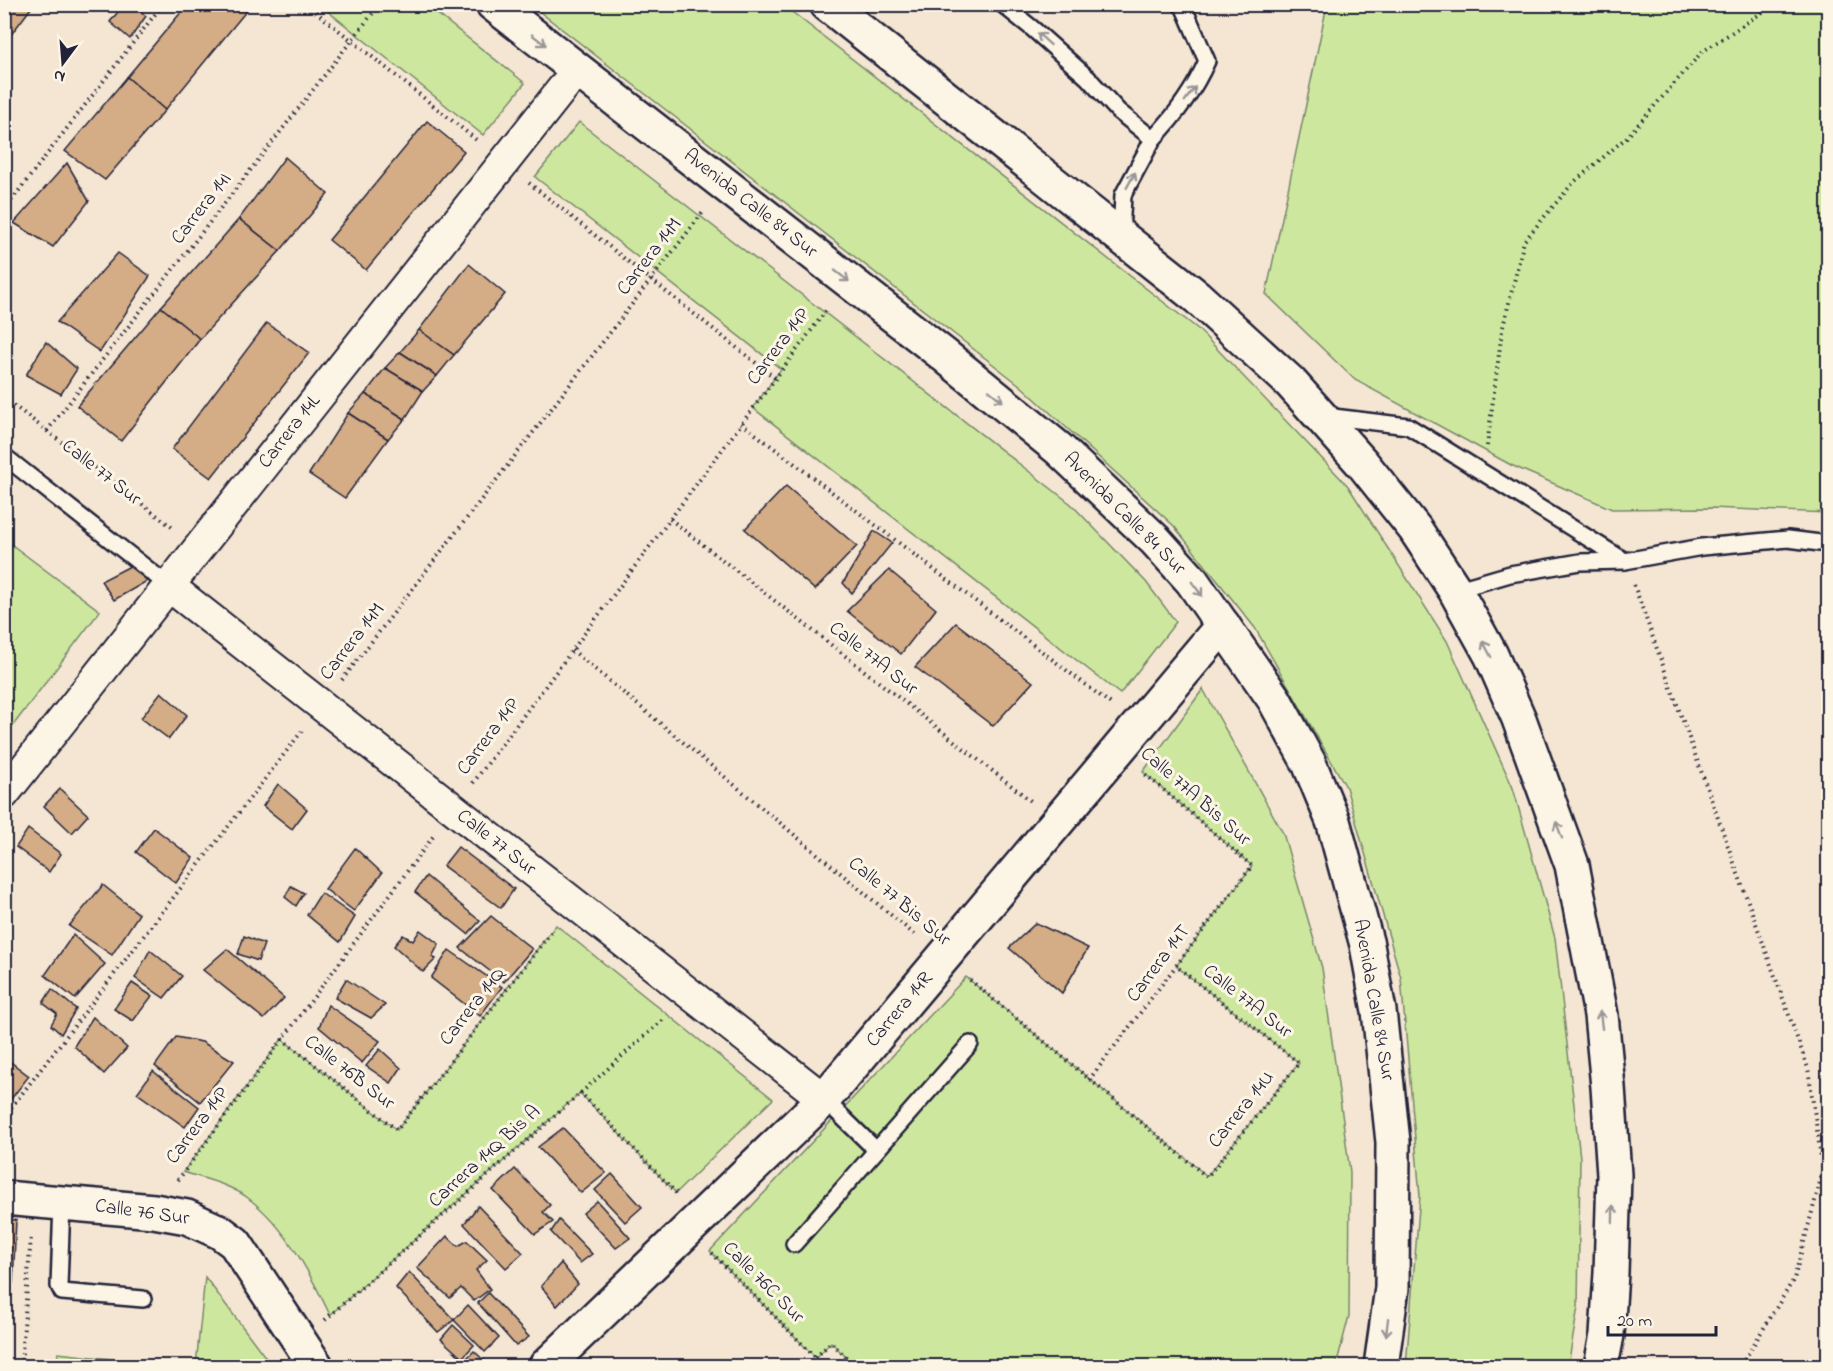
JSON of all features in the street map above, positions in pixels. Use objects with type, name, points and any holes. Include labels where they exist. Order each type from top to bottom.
[{"type":"main road","name":"Avenida Calle 84 Sur","points":[[493,4],[1003,401],[1059,449],[1155,540],[1192,581],[1274,699],[1309,764],[1333,821],[1367,945],[1380,1021],[1394,1142],[1392,1288],[1381,1366]]},
{"type":"main road","points":[[827,4],[1197,297],[1290,382],[1363,464],[1415,529],[1455,590],[1491,655],[1519,719],[1572,866],[1601,1015],[1614,1175],[1611,1273],[1601,1366]]},
{"type":"main road","name":"Carrera 14R","points":[[546,1366],[824,1099],[1223,626]]},
{"type":"main road","name":"Calle 76 Sur","points":[[34,1201],[154,1211],[187,1217],[204,1223],[234,1243],[308,1354]]},
{"type":"street","name":"Carrera 14L","points":[[4,794],[577,70]]},
{"type":"street","name":"Calle 77 Sur","points":[[169,585],[824,1099]]},
{"type":"lane","points":[[1002,4],[1088,78],[1118,111],[1153,139]]},
{"type":"lane","points":[[1121,236],[1123,195],[1153,139],[1170,121],[1196,85],[1207,61],[1184,8],[1180,4]]},
{"type":"lane","points":[[1319,415],[1407,426],[1625,561]]},
{"type":"lane","points":[[4,456],[169,585]]},
{"type":"lane","points":[[1455,590],[1510,574],[1580,562],[1625,561],[1702,547],[1788,539],[1828,544]]},
{"type":"lane","points":[[794,1244],[970,1044]]},
{"type":"lane","points":[[824,1099],[876,1150]]},
{"type":"lane","points":[[34,1201],[58,1286],[62,1292],[143,1299]]},
{"type":"path","points":[[4,210],[164,4]]},
{"type":"path","points":[[306,4],[774,378]]},
{"type":"path","name":"Carrera 14I","points":[[47,431],[380,4]]},
{"type":"path","points":[[1483,473],[1502,331],[1524,242],[1573,183],[1627,137],[1702,52],[1775,4]]},
{"type":"path","name":"Carrera 14M","points":[[4,1117],[725,185]]},
{"type":"path","name":"Carrera 14P","points":[[154,1211],[848,280]]},
{"type":"path","name":"Calle 77 Sur","points":[[4,398],[199,548]]},
{"type":"path","points":[[741,423],[1090,688]]},
{"type":"path","name":"Calle 77A Sur","points":[[670,519],[1058,822]]},
{"type":"path","points":[[1625,561],[1808,1068],[1823,1171],[1794,1279],[1743,1362],[1738,1366]]},
{"type":"path","name":"Calle 77 Bis Sur","points":[[572,650],[1207,1177]]},
{"type":"path","name":"Calle 77A Bis Sur","points":[[1118,750],[1252,866]]},
{"type":"path","name":"Carrera 14T","points":[[1089,1080],[1252,866]]},
{"type":"path","name":"Carrera 14Q","points":[[397,1130],[574,903]]},
{"type":"path","name":"Calle 77A Sur","points":[[1176,966],[1299,1063]]},
{"type":"path","name":"Carrera 14Q Bis A","points":[[308,1354],[580,1092],[690,995]]},
{"type":"path","name":"Calle 76B Sur","points":[[282,1039],[397,1130]]},
{"type":"path","name":"Carrera 14U","points":[[1207,1177],[1299,1063]]},
{"type":"path","name":"Calle 76C Sur","points":[[580,1092],[694,1224],[816,1358]]},
{"type":"path","points":[[21,1366],[34,1201]]},
{"type":"path","points":[[807,1366],[831,1342],[855,1366]]},
{"type":"green space","points":[[320,5],[426,5],[525,83],[483,135]]},
{"type":"green space","points":[[531,5],[783,5],[1198,329],[1348,486],[1447,641],[1513,788],[1555,938],[1580,1158],[1578,1307],[1568,1366],[1406,1366],[1420,1196],[1401,978],[1346,787],[1255,628],[1174,526],[1021,386]]},
{"type":"green space","points":[[1327,5],[1828,5],[1828,513],[1711,508],[1612,509],[1511,465],[1355,380],[1266,294]]},
{"type":"green space","points":[[579,122],[1071,504],[1146,582],[1176,622],[1120,694],[753,408],[781,369],[535,177]]},
{"type":"green space","points":[[4,539],[100,611],[5,736],[4,736]]},
{"type":"green space","points":[[1203,689],[1283,833],[1322,968],[1350,1172],[1349,1316],[1336,1366],[855,1366],[831,1342],[816,1358],[710,1251],[966,977],[1207,1176],[1299,1063],[1176,966],[1252,866],[1143,772]]},
{"type":"green space","points":[[556,925],[773,1099],[676,1193],[580,1093],[330,1315],[296,1252],[262,1210],[233,1189],[183,1172],[282,1039],[397,1130]]},
{"type":"green space","points":[[205,1277],[272,1366],[196,1366]]},
{"type":"green space","points":[[58,1353],[173,1366],[56,1366]]},
{"type":"building","points":[[4,4],[34,4],[4,44]]},
{"type":"building","points":[[124,4],[133,4],[146,16],[130,39],[110,22]]},
{"type":"building","points":[[188,4],[252,4],[165,110],[127,77]]},
{"type":"building","points":[[127,77],[165,110],[105,180],[65,151]]},
{"type":"building","points":[[427,121],[464,151],[366,270],[329,240]]},
{"type":"building","points":[[285,157],[328,194],[280,251],[239,219]]},
{"type":"building","points":[[67,163],[89,201],[53,247],[14,223]]},
{"type":"building","points":[[239,219],[280,251],[200,339],[161,307]]},
{"type":"building","points":[[118,253],[150,276],[100,352],[57,322]]},
{"type":"building","points":[[469,264],[505,294],[454,355],[419,330]]},
{"type":"building","points":[[161,307],[200,339],[121,441],[77,406]]},
{"type":"building","points":[[267,323],[309,353],[211,478],[172,449]]},
{"type":"building","points":[[419,330],[454,355],[437,376],[400,352]]},
{"type":"building","points":[[46,342],[77,369],[61,394],[26,375]]},
{"type":"building","points":[[400,352],[437,376],[423,391],[385,368]]},
{"type":"building","points":[[385,368],[423,391],[405,419],[365,394]]},
{"type":"building","points":[[365,394],[405,419],[388,439],[348,413]]},
{"type":"building","points":[[348,413],[388,439],[345,498],[309,474]]},
{"type":"building","points":[[786,486],[857,546],[815,590],[745,529]]},
{"type":"building","points":[[874,531],[892,543],[852,593],[843,583]]},
{"type":"building","points":[[134,564],[147,581],[114,600],[101,581]]},
{"type":"building","points":[[889,570],[936,609],[901,654],[847,611]]},
{"type":"building","points":[[956,623],[1033,682],[993,726],[915,667]]},
{"type":"building","points":[[161,692],[187,715],[169,739],[141,718]]},
{"type":"building","points":[[278,784],[307,809],[292,829],[263,806]]},
{"type":"building","points":[[60,789],[88,815],[72,833],[44,806]]},
{"type":"building","points":[[154,828],[193,858],[176,883],[136,852]]},
{"type":"building","points":[[28,829],[61,854],[49,872],[16,847]]},
{"type":"building","points":[[458,847],[514,889],[501,908],[443,866]]},
{"type":"building","points":[[355,848],[382,873],[354,911],[325,889]]},
{"type":"building","points":[[426,876],[480,921],[468,934],[415,892]]},
{"type":"building","points":[[103,885],[139,914],[112,955],[69,926]]},
{"type":"building","points":[[291,886],[304,893],[296,906],[285,897]]},
{"type":"building","points":[[321,893],[355,917],[340,942],[307,915]]},
{"type":"building","points":[[491,916],[532,949],[504,982],[460,948]]},
{"type":"building","points":[[1036,923],[1088,948],[1062,993],[1009,948]]},
{"type":"building","points":[[420,930],[439,944],[432,957],[436,959],[423,972],[394,946],[403,935],[413,941]]},
{"type":"building","points":[[73,935],[105,964],[75,999],[45,975]]},
{"type":"building","points":[[244,936],[264,944],[258,961],[238,954]]},
{"type":"building","points":[[227,949],[284,998],[264,1019],[203,970]]},
{"type":"building","points":[[150,950],[182,976],[164,998],[135,978]]},
{"type":"building","points":[[449,950],[502,987],[480,1016],[431,978]]},
{"type":"building","points":[[346,979],[385,1005],[371,1018],[335,998]]},
{"type":"building","points":[[132,983],[152,996],[133,1021],[114,1009]]},
{"type":"building","points":[[52,989],[76,1009],[61,1034],[51,1025],[57,1014],[43,1003]]},
{"type":"building","points":[[328,1005],[380,1041],[362,1063],[319,1027]]},
{"type":"building","points":[[93,1017],[127,1048],[104,1074],[74,1046]]},
{"type":"building","points":[[176,1037],[202,1042],[234,1061],[200,1102],[155,1066]]},
{"type":"building","points":[[380,1049],[401,1068],[391,1083],[366,1066]]},
{"type":"building","points":[[4,1057],[29,1076],[11,1099],[4,1094]]},
{"type":"building","points":[[153,1071],[199,1107],[185,1127],[137,1093]]},
{"type":"building","points":[[563,1128],[606,1173],[581,1193],[538,1147]]},
{"type":"building","points":[[515,1169],[550,1205],[543,1212],[553,1222],[535,1234],[493,1190]]},
{"type":"building","points":[[612,1174],[642,1207],[625,1222],[595,1190]]},
{"type":"building","points":[[597,1201],[630,1238],[616,1248],[583,1213]]},
{"type":"building","points":[[478,1206],[523,1253],[506,1268],[464,1224]]},
{"type":"building","points":[[4,1219],[16,1220],[13,1283],[4,1282]]},
{"type":"building","points":[[559,1220],[592,1254],[580,1263],[551,1232]]},
{"type":"building","points":[[447,1236],[458,1246],[467,1241],[487,1260],[476,1270],[490,1289],[474,1301],[461,1288],[450,1298],[417,1268]]},
{"type":"building","points":[[561,1263],[578,1284],[557,1306],[541,1286]]},
{"type":"building","points":[[409,1272],[454,1320],[438,1332],[396,1288]]},
{"type":"building","points":[[488,1293],[529,1337],[516,1346],[478,1303]]},
{"type":"building","points":[[468,1305],[499,1338],[485,1352],[454,1320]]},
{"type":"building","points":[[453,1325],[474,1345],[462,1358],[441,1339]]},
{"type":"building","points":[[474,1351],[490,1366],[459,1366]]}]
